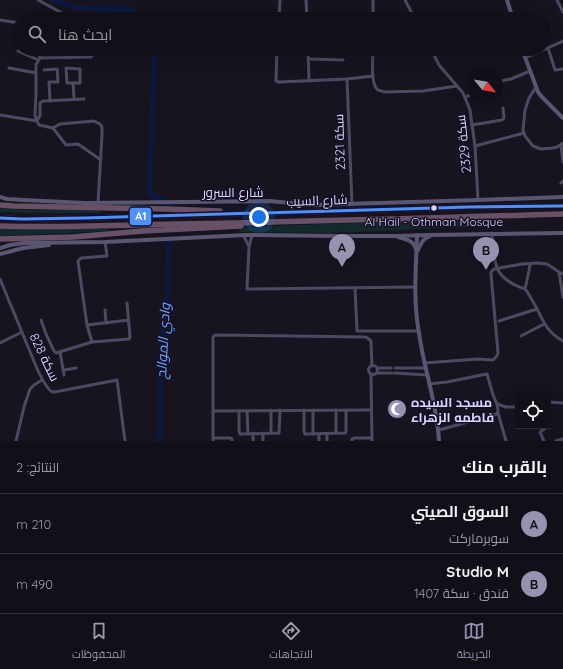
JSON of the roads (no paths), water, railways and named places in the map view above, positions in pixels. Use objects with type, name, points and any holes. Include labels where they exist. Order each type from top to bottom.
[{"type":"highway","points":[[0,204],[13,206],[207,210],[252,213]]},
{"type":"highway","name":"شارع السيب","points":[[0,218],[85,218],[469,206],[563,206]]},
{"type":"highway","name":"شارع السيب","points":[[0,226],[24,227],[284,222],[563,214]]},
{"type":"highway","points":[[0,239],[73,237],[143,231],[274,225],[284,222]]},
{"type":"street","points":[[38,0],[60,12]]},
{"type":"street","points":[[279,12],[280,0]]},
{"type":"street","points":[[306,0],[307,12]]},
{"type":"street","points":[[373,0],[373,12]]},
{"type":"street","points":[[405,0],[411,12]]},
{"type":"street","points":[[508,0],[511,12]]},
{"type":"street","points":[[557,0],[563,12]]},
{"type":"street","points":[[0,20],[12,22]]},
{"type":"street","points":[[551,47],[563,41]]},
{"type":"street","points":[[30,56],[38,59],[92,56]]},
{"type":"street","points":[[40,56],[36,65],[35,115],[39,124],[53,128],[66,145],[81,145],[101,160]]},
{"type":"street","points":[[278,56],[276,81],[279,82],[347,79],[373,76]]},
{"type":"street","points":[[373,56],[374,85],[378,90],[384,92],[423,91],[457,86]]},
{"type":"street","name":"سكة 2329","points":[[434,56],[439,65],[463,93],[470,110],[475,146],[478,200]]},
{"type":"street","points":[[530,56],[525,58],[536,87],[541,96],[563,118]]},
{"type":"street","points":[[551,56],[555,70],[563,69]]},
{"type":"street","points":[[309,80],[308,59],[343,60]]},
{"type":"street","points":[[9,68],[36,73]]},
{"type":"street","points":[[66,68],[80,69],[80,83],[73,83],[67,83],[66,68]]},
{"type":"street","points":[[44,70],[57,69],[58,82],[49,82],[50,100]]},
{"type":"street","points":[[503,81],[530,71]]},
{"type":"street","name":"سكة 2321","points":[[347,79],[352,204]]},
{"type":"street","points":[[73,83],[74,99]]},
{"type":"street","points":[[536,87],[529,98],[525,110],[524,133],[530,143],[537,148],[553,148],[562,144],[563,162]]},
{"type":"street","points":[[37,120],[40,115],[40,103],[43,101],[84,99]]},
{"type":"street","points":[[472,125],[502,120],[504,118],[503,108]]},
{"type":"street","points":[[0,116],[37,120]]},
{"type":"street","points":[[53,128],[60,124],[94,121],[98,122],[102,127],[98,202]]},
{"type":"street","points":[[475,146],[524,133]]},
{"type":"street","name":"شارع السرور","points":[[0,197],[24,200],[98,202],[269,201],[313,205],[563,197]]},
{"type":"street","points":[[492,233],[496,263],[502,276],[509,282],[525,289],[547,329],[563,341]]},
{"type":"street","points":[[0,248],[24,243],[105,242],[243,235],[396,236],[432,234],[563,233]]},
{"type":"street","points":[[417,252],[421,242],[432,234]]},
{"type":"street","points":[[243,235],[249,247]]},
{"type":"street","points":[[252,235],[249,247],[247,289],[415,287]]},
{"type":"street","points":[[417,235],[415,287],[418,331],[430,384],[440,441]]},
{"type":"street","points":[[396,236],[411,241],[417,252]]},
{"type":"street","points":[[92,342],[87,325],[78,261],[81,258],[107,256],[105,242]]},
{"type":"street","points":[[0,254],[23,248],[66,243]]},
{"type":"street","points":[[525,289],[530,264]]},
{"type":"street","points":[[372,366],[378,368],[393,368],[471,360],[493,360],[498,353],[491,274],[494,269],[530,264],[548,264],[561,273],[563,296]]},
{"type":"street","name":"سكة 828","points":[[0,279],[42,380],[49,389],[54,392],[118,380],[125,441]]},
{"type":"street","points":[[355,288],[357,330],[418,331]]},
{"type":"street","points":[[41,320],[54,351],[60,352],[92,342],[130,338],[127,303]]},
{"type":"street","points":[[499,321],[537,309]]},
{"type":"street","points":[[105,310],[106,323]]},
{"type":"street","points":[[87,325],[128,320]]},
{"type":"street","points":[[521,336],[544,324]]},
{"type":"street","points":[[0,343],[22,332]]},
{"type":"street","points":[[232,441],[231,438],[213,439],[213,337],[216,335],[368,338],[371,342],[372,366],[369,370],[371,374],[371,439],[354,438],[352,441]]},
{"type":"street","points":[[60,352],[64,375]]},
{"type":"street","points":[[64,370],[76,368]]},
{"type":"street","points":[[377,373],[378,368]]},
{"type":"street","points":[[371,374],[394,373],[427,375]]},
{"type":"street","points":[[430,384],[487,374],[497,404],[506,441]]},
{"type":"street","points":[[16,441],[30,389],[42,380]]},
{"type":"street","points":[[551,402],[563,402]]},
{"type":"street","points":[[497,404],[506,407],[515,407]]},
{"type":"street","points":[[271,410],[271,433]]},
{"type":"street","points":[[238,411],[239,433],[253,434],[279,433],[280,410]]},
{"type":"street","points":[[304,410],[305,434],[327,434],[346,432],[346,410]]},
{"type":"street","points":[[313,410],[313,434]]},
{"type":"street","points":[[336,410],[336,433]]},
{"type":"street","points":[[214,411],[370,410]]},
{"type":"street","points":[[247,411],[248,434]]},
{"type":"street","points":[[438,430],[498,413]]},
{"type":"street","points":[[542,429],[540,433],[544,441]]},
{"type":"street","points":[[263,433],[263,441]]},
{"type":"street","points":[[253,434],[253,441]]},
{"type":"street","points":[[319,434],[319,441]]},
{"type":"street","points":[[327,434],[327,441]]},
{"type":"street","points":[[556,441],[563,439]]},
{"type":"waterway","name":"وادي الموالح","points":[[53,0],[71,6],[110,9]]},
{"type":"waterway","name":"وادي الموالح","points":[[112,9],[128,9],[132,12]]},
{"type":"waterway","name":"وادي الموالح","points":[[149,192],[155,56]]},
{"type":"waterway","name":"وادي الموالح","points":[[149,193],[172,206]]},
{"type":"waterway","name":"وادي الموالح","points":[[158,441],[160,433],[160,365],[168,291],[169,241]]},
{"type":"place","name":"Al Hail - Othman Mosque","points":[[434,208]]},
{"type":"place","name":"السوق الصيني","points":[[342,267]]},
{"type":"place","name":"Studio M","points":[[486,270]]},
{"type":"place","name":"مسجد السيده فاطمه الزهراء","points":[[397,409]]}]
